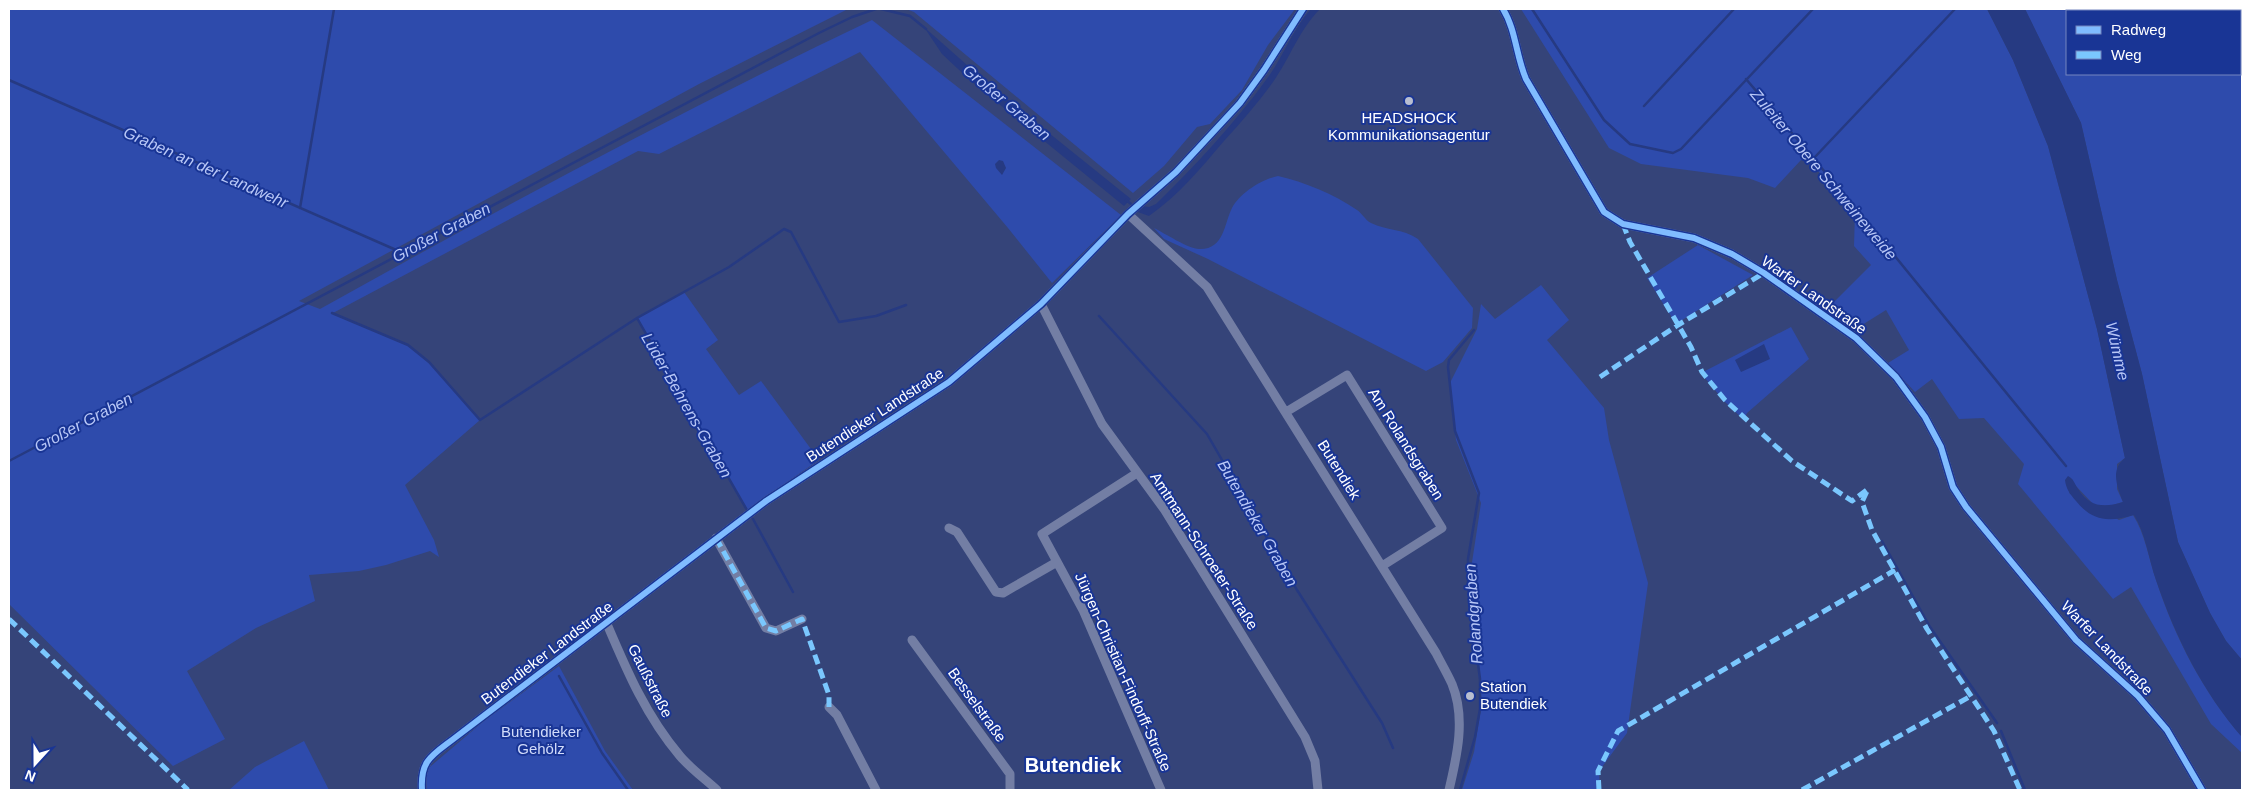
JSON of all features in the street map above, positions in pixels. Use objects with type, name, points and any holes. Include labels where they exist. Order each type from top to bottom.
[{"type":"street","name":"Butendieker Landstraße","points":[[422,790],[421,772],[431,757],[716,538],[790,485],[949,382],[1041,304],[1128,214],[1176,172],[1240,103],[1264,70],[1303,9]]},
{"type":"street","name":"Warfer Landstraße","points":[[1503,9],[1512,26],[1518,60],[1526,78],[1604,212],[1622,224],[1694,238],[1732,254],[1856,338],[1896,377],[1925,416],[1941,447],[1952,487],[1966,507],[2076,640],[2138,696],[2167,730],[2202,790]]},
{"type":"street","name":"Butendiek","points":[[1128,214],[1207,288],[1436,653],[1452,685],[1459,712],[1460,736],[1449,790]]},
{"type":"street","name":"Amtmann-Schroeter-Straße","points":[[1041,304],[1102,424],[1164,508],[1305,737],[1315,761],[1318,790]]},
{"type":"street","name":"Am Rolandsgraben","points":[[1286,412],[1347,375],[1442,528],[1382,566]]},
{"type":"street","name":"Jürgen-Christian-Findorff-Straße","points":[[1138,473],[1042,534],[1103,654],[1161,790]]},
{"type":"street","points":[[949,528],[957,532],[996,592],[1003,594],[1057,562]]},
{"type":"street","points":[[716,538],[766,628],[776,631],[802,619]]},
{"type":"street","name":"Gaußstraße","points":[[606,624],[638,696],[660,730],[681,757],[717,790]]},
{"type":"street","name":"Besselstraße","points":[[912,640],[1010,774],[1010,790]]},
{"type":"street","points":[[829,707],[837,715],[876,790]]},
{"type":"green space","points":[[9,9],[848,9],[699,84],[299,301],[320,309],[593,160],[872,20],[1121,215],[1052,283],[860,52],[659,154],[638,151],[333,313],[408,345],[429,362],[480,420],[405,485],[434,540],[439,557],[430,551],[386,565],[359,571],[309,575],[315,601],[256,628],[187,671],[225,739],[173,766],[9,604]]},
{"type":"green space","points":[[906,9],[1295,9],[1268,45],[1242,90],[1210,124],[1197,127],[1164,166],[1133,193],[914,12]]},
{"type":"green space","points":[[1521,9],[1987,9],[2013,60],[2048,146],[2097,329],[2125,458],[2117,464],[2117,489],[2123,502],[2109,506],[2094,505],[2075,485],[2069,493],[2119,520],[2133,515],[2141,530],[2153,572],[2181,643],[2215,702],[2242,737],[2242,753],[2211,724],[2131,587],[2113,599],[2018,484],[2024,464],[1984,418],[1959,419],[1932,379],[1915,392],[1888,363],[1909,350],[1886,310],[1854,330],[1827,309],[1871,265],[1854,246],[1855,213],[1811,163],[1801,160],[1775,188],[1748,178],[1641,164],[1609,148]]},
{"type":"green space","points":[[2025,9],[2242,9],[2242,660],[2226,641],[2210,613],[2178,542],[2142,374],[2117,280],[2081,123]]},
{"type":"green space","points":[[1278,176],[1329,194],[1357,210],[1371,223],[1412,235],[1418,239],[1473,308],[1472,328],[1443,362],[1426,371],[1208,259],[1164,239],[1154,228],[1189,246],[1199,249],[1207,248],[1214,245],[1222,235],[1232,208],[1240,197],[1259,183]]},
{"type":"green space","points":[[1698,245],[1753,275],[1676,324],[1647,278]]},
{"type":"green space","points":[[1541,285],[1569,320],[1547,340],[1604,408],[1609,440],[1648,583],[1627,733],[1599,771],[1600,790],[1462,790],[1474,752],[1482,703],[1468,589],[1481,503],[1456,440],[1450,383],[1477,329],[1481,304],[1495,319]]},
{"type":"green space","points":[[684,292],[718,340],[706,349],[739,395],[761,381],[819,460],[747,510],[637,318]]},
{"type":"green space","points":[[1791,327],[1809,359],[1747,413],[1744,420],[1724,401],[1701,373]]},
{"type":"green space","name":"Butendieker Gehölz","points":[[559,666],[605,751],[633,790],[427,790],[425,771],[484,721]]},
{"type":"green space","points":[[304,741],[329,790],[229,790],[255,767]]},
{"type":"water","points":[[1311,9],[1320,9],[1300,35],[1273,82],[1207,161],[1180,190],[1149,216],[1135,211],[1142,206],[1149,207],[1156,204],[1200,160],[1254,96],[1272,71],[1298,26]]},
{"type":"water","name":"Wümme","points":[[1987,9],[2025,9],[2081,123],[2117,280],[2142,374],[2178,542],[2210,613],[2226,641],[2242,660],[2242,737],[2203,683],[2172,623],[2134,515],[2117,519],[2095,517],[2082,508],[2066,486],[2065,480],[2068,476],[2073,480],[2082,495],[2092,503],[2110,505],[2123,502],[2117,484],[2116,473],[2120,463],[2125,458],[2097,329],[2048,146],[2013,60]]},
{"type":"water","points":[[924,27],[993,88],[1131,199],[1124,206],[972,82],[942,54]]},
{"type":"water","points":[[999,160],[1003,161],[1006,168],[1002,175],[995,164]]},
{"type":"water","points":[[1764,344],[1770,359],[1741,372],[1735,360]]},
{"type":"waterway","points":[[300,208],[334,9]]},
{"type":"waterway","name":"Großer Graben","points":[[9,461],[819,33],[852,17],[876,9]]},
{"type":"waterway","name":"Großer Graben","points":[[881,9],[910,16],[926,29]]},
{"type":"waterway","name":"Zuleiter Obere Schweineweide","points":[[1532,9],[1604,120],[1630,144],[1673,153],[1681,149],[1813,9]]},
{"type":"waterway","points":[[1644,106],[1734,9]]},
{"type":"waterway","points":[[1814,158],[1955,9]]},
{"type":"waterway","name":"Zuleiter Obere Schweineweide","points":[[1746,79],[1836,185],[1877,238],[1885,244],[2066,466]]},
{"type":"waterway","name":"Graben an der Landwehr","points":[[9,80],[403,253]]},
{"type":"waterway","name":"Großer Graben","points":[[1126,200],[1131,204]]},
{"type":"waterway","name":"Lüder-Behrens-Graben","points":[[747,510],[637,318],[729,267],[784,229],[791,232],[839,322],[876,316],[906,305]]},
{"type":"waterway","points":[[332,313],[408,345],[429,362],[480,420],[637,318]]},
{"type":"waterway","name":"Butendieker Graben","points":[[1099,316],[1207,434],[1297,590],[1382,723],[1393,748]]},
{"type":"waterway","name":"Rolandgraben","points":[[1460,790],[1475,737],[1480,709],[1480,679],[1468,586],[1468,559],[1479,493],[1455,431],[1448,367],[1449,360],[1474,330]]},
{"type":"waterway","name":"Lüder-Behrens-Graben","points":[[753,519],[793,592]]},
{"type":"waterway","points":[[1882,541],[1930,627],[1997,723]]},
{"type":"waterway","points":[[559,676],[602,753],[628,790]]},
{"type":"waterway","points":[[2001,731],[2025,790]]},
{"type":"marked path","points":[[1623,224],[1630,242],[1691,347],[1702,372],[1725,400],[1792,461],[1852,501],[1868,489],[1862,502],[1872,530],[1927,629],[1994,731],[2020,790]]},
{"type":"marked path","points":[[1600,377],[1678,325],[1764,273]]},
{"type":"marked path","points":[[716,538],[766,628],[776,631],[802,619],[829,695],[829,707]]},
{"type":"marked path","points":[[1599,790],[1598,771],[1618,731],[1895,570]]},
{"type":"marked path","points":[[9,619],[188,790]]},
{"type":"marked path","points":[[1802,790],[1971,696]]},
{"type":"cycle path","points":[[422,790],[423,771],[426,764],[441,749],[766,501],[949,382],[1041,304],[1128,214],[1176,172],[1240,103],[1264,70],[1303,9]]},
{"type":"cycle path","points":[[1503,9],[1511,26],[1526,79],[1604,212],[1623,224],[1694,238],[1732,254],[1764,273],[1856,338],[1896,377],[1925,417],[1941,447],[1953,487],[1966,507],[2076,640],[2138,696],[2167,730],[2202,790]]},
{"type":"place","name":"HEADSHOCK Kommunikationsagentur","points":[[1409,101]]},
{"type":"place","name":"Station Butendiek","points":[[1470,696]]},
{"type":"district","name":"Butendiek","points":[[1073,765]]}]
